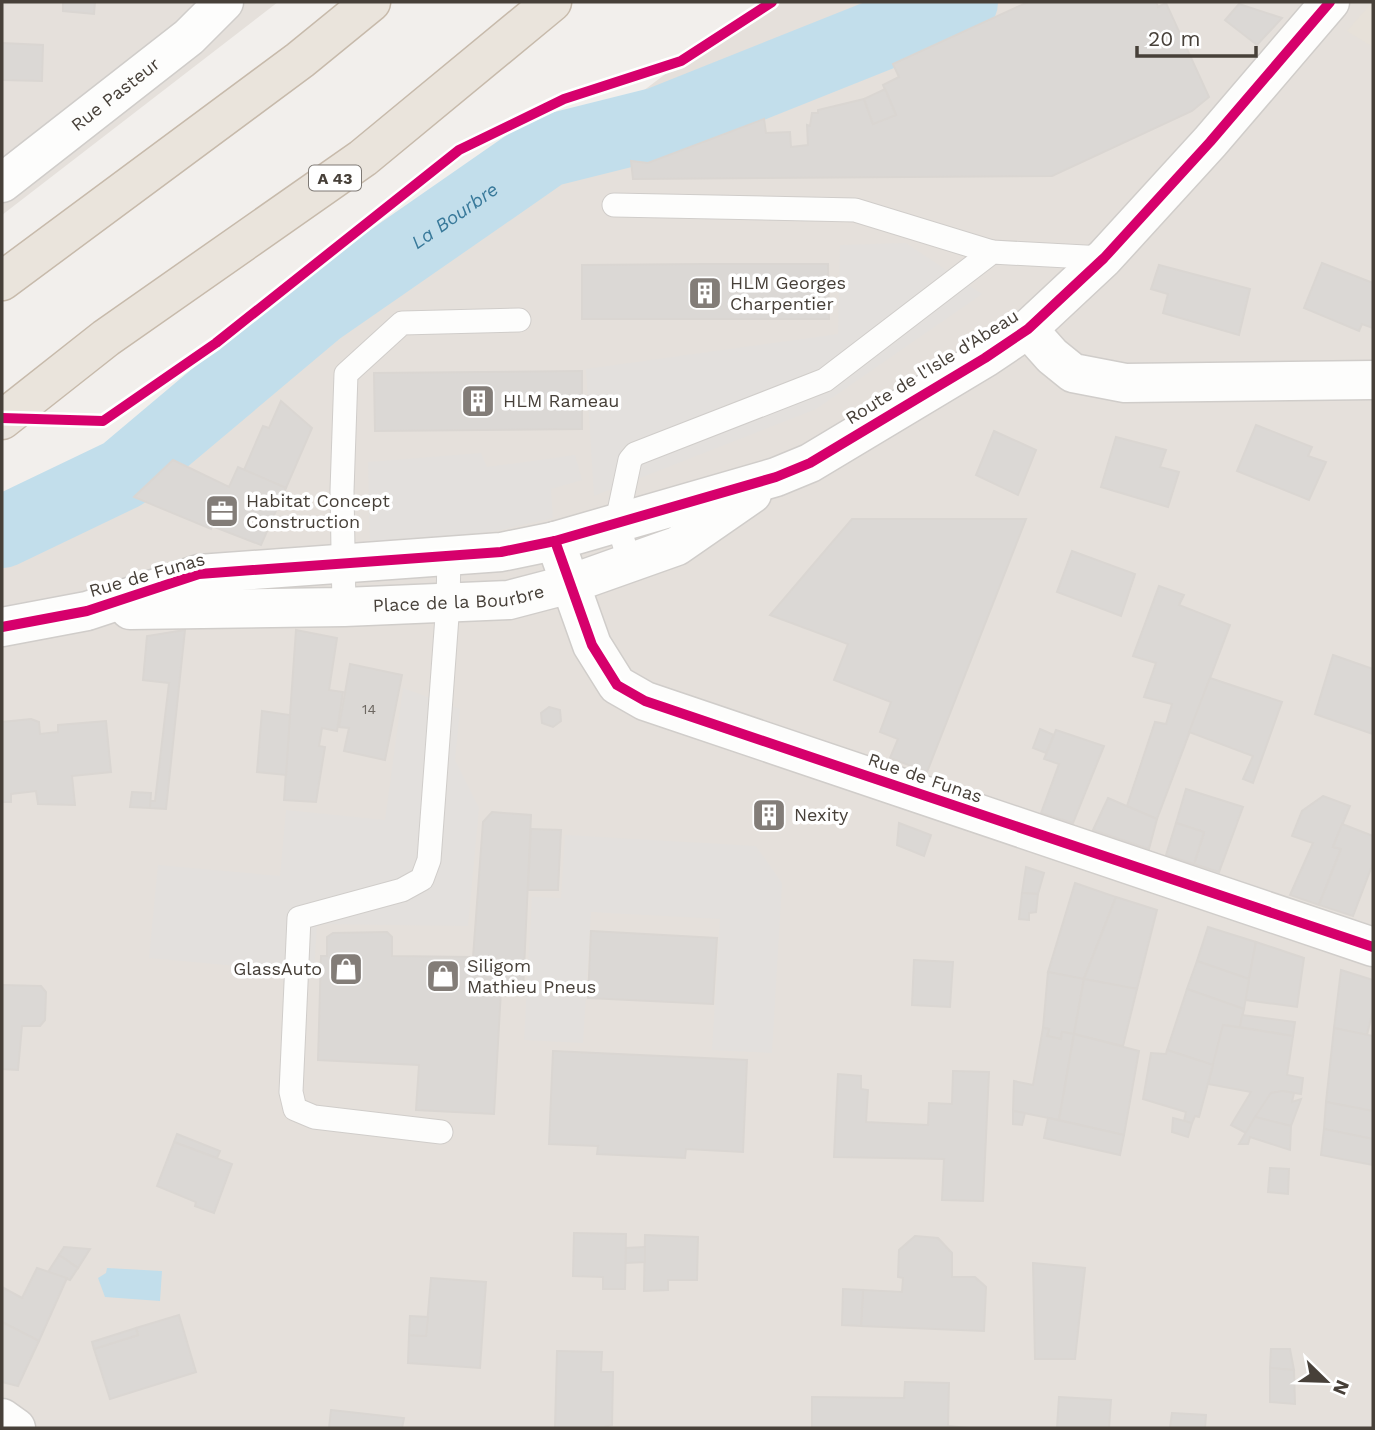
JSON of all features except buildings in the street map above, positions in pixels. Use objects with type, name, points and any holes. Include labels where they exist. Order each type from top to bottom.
[{"type":"highway","points":[[11,273],[300,60],[371,2]]},
{"type":"highway","name":"A 43","points":[[2,420],[106,338],[363,158],[552,2]]},
{"type":"street","name":"Rue Pasteur","points":[[2,183],[189,37],[224,2]]},
{"type":"street","name":"Route de l'Isle d'Abeau","points":[[555,541],[776,477],[810,463],[985,358],[1028,329],[1104,257],[1210,142],[1330,2]]},
{"type":"street","points":[[1028,329],[1052,356],[1073,373],[1125,383],[1373,380]]},
{"type":"street","name":"Route de l'Isle d'Abeau","points":[[570,584],[677,546],[776,477]]},
{"type":"street","points":[[344,561],[501,552],[555,541]]},
{"type":"street","name":"Rue de Funas","points":[[555,541],[593,645],[617,685],[645,701],[1373,947]]},
{"type":"street","name":"Rue de Funas","points":[[2,627],[87,611],[199,574],[344,561]]},
{"type":"street","name":"Place de la Bourbre","points":[[344,607],[509,600],[570,584]]},
{"type":"street","name":"Rue de Funas","points":[[87,611],[344,607]]},
{"type":"street","points":[[2,1418],[16,1428]]},
{"type":"lane","points":[[614,205],[855,210],[992,252],[1104,257]]},
{"type":"lane","points":[[630,564],[617,521],[630,460],[635,454],[825,380],[992,252]]},
{"type":"lane","points":[[344,607],[342,491],[346,374],[402,323],[519,320]]},
{"type":"lane","points":[[441,1132],[314,1117],[295,1109],[291,1092],[299,918],[402,890],[422,879],[429,860],[449,556]]},
{"type":"shaded area","points":[[2,2],[278,2],[2,215]]},
{"type":"shaded area","points":[[760,2],[1373,2],[1373,1428],[2,1428],[2,560],[330,329]]},
{"type":"shaded area","points":[[1373,2],[1373,47],[1347,31]]},
{"type":"shaded area","points":[[906,243],[982,294],[816,409],[594,496],[586,369],[838,334],[840,245]]},
{"type":"shaded area","points":[[481,453],[487,467],[575,455],[582,480],[551,489],[553,518],[496,531],[370,546],[368,462]]},
{"type":"shaded area","points":[[403,688],[460,709],[455,760],[479,808],[468,926],[317,924],[314,973],[149,958],[158,865],[280,876],[286,810],[385,820]]},
{"type":"shaded area","points":[[565,835],[756,846],[782,883],[772,1053],[712,1050],[720,919],[591,912],[583,1043],[524,1040],[532,897],[561,898]]},
{"type":"water","points":[[107,1268],[162,1271],[160,1301],[105,1297],[98,1278],[106,1273]]},
{"type":"waterway","name":"La Bourbre","points":[[2,532],[123,474],[318,310],[547,151],[659,123],[962,2]]},
{"type":"cycle path","points":[[2,418],[103,421],[216,343],[459,150],[564,99],[681,61],[772,2]]},
{"type":"cycle path","points":[[2,627],[87,611],[199,574],[501,552],[555,541],[776,477],[810,463],[985,358],[1028,329],[1104,258],[1210,142],[1330,2]]},
{"type":"cycle path","points":[[555,541],[592,645],[617,685],[645,701],[1373,947]]},
{"type":"place","name":"HLM Georges Charpentier","points":[[705,293]]},
{"type":"place","name":"HLM Rameau","points":[[478,401]]},
{"type":"place","name":"Habitat Concept Construction","points":[[222,511]]},
{"type":"place","name":"Nexity","points":[[769,815]]},
{"type":"place","name":"GlassAuto","points":[[346,969]]},
{"type":"place","name":"Siligom Mathieu Pneus","points":[[443,976]]}]
